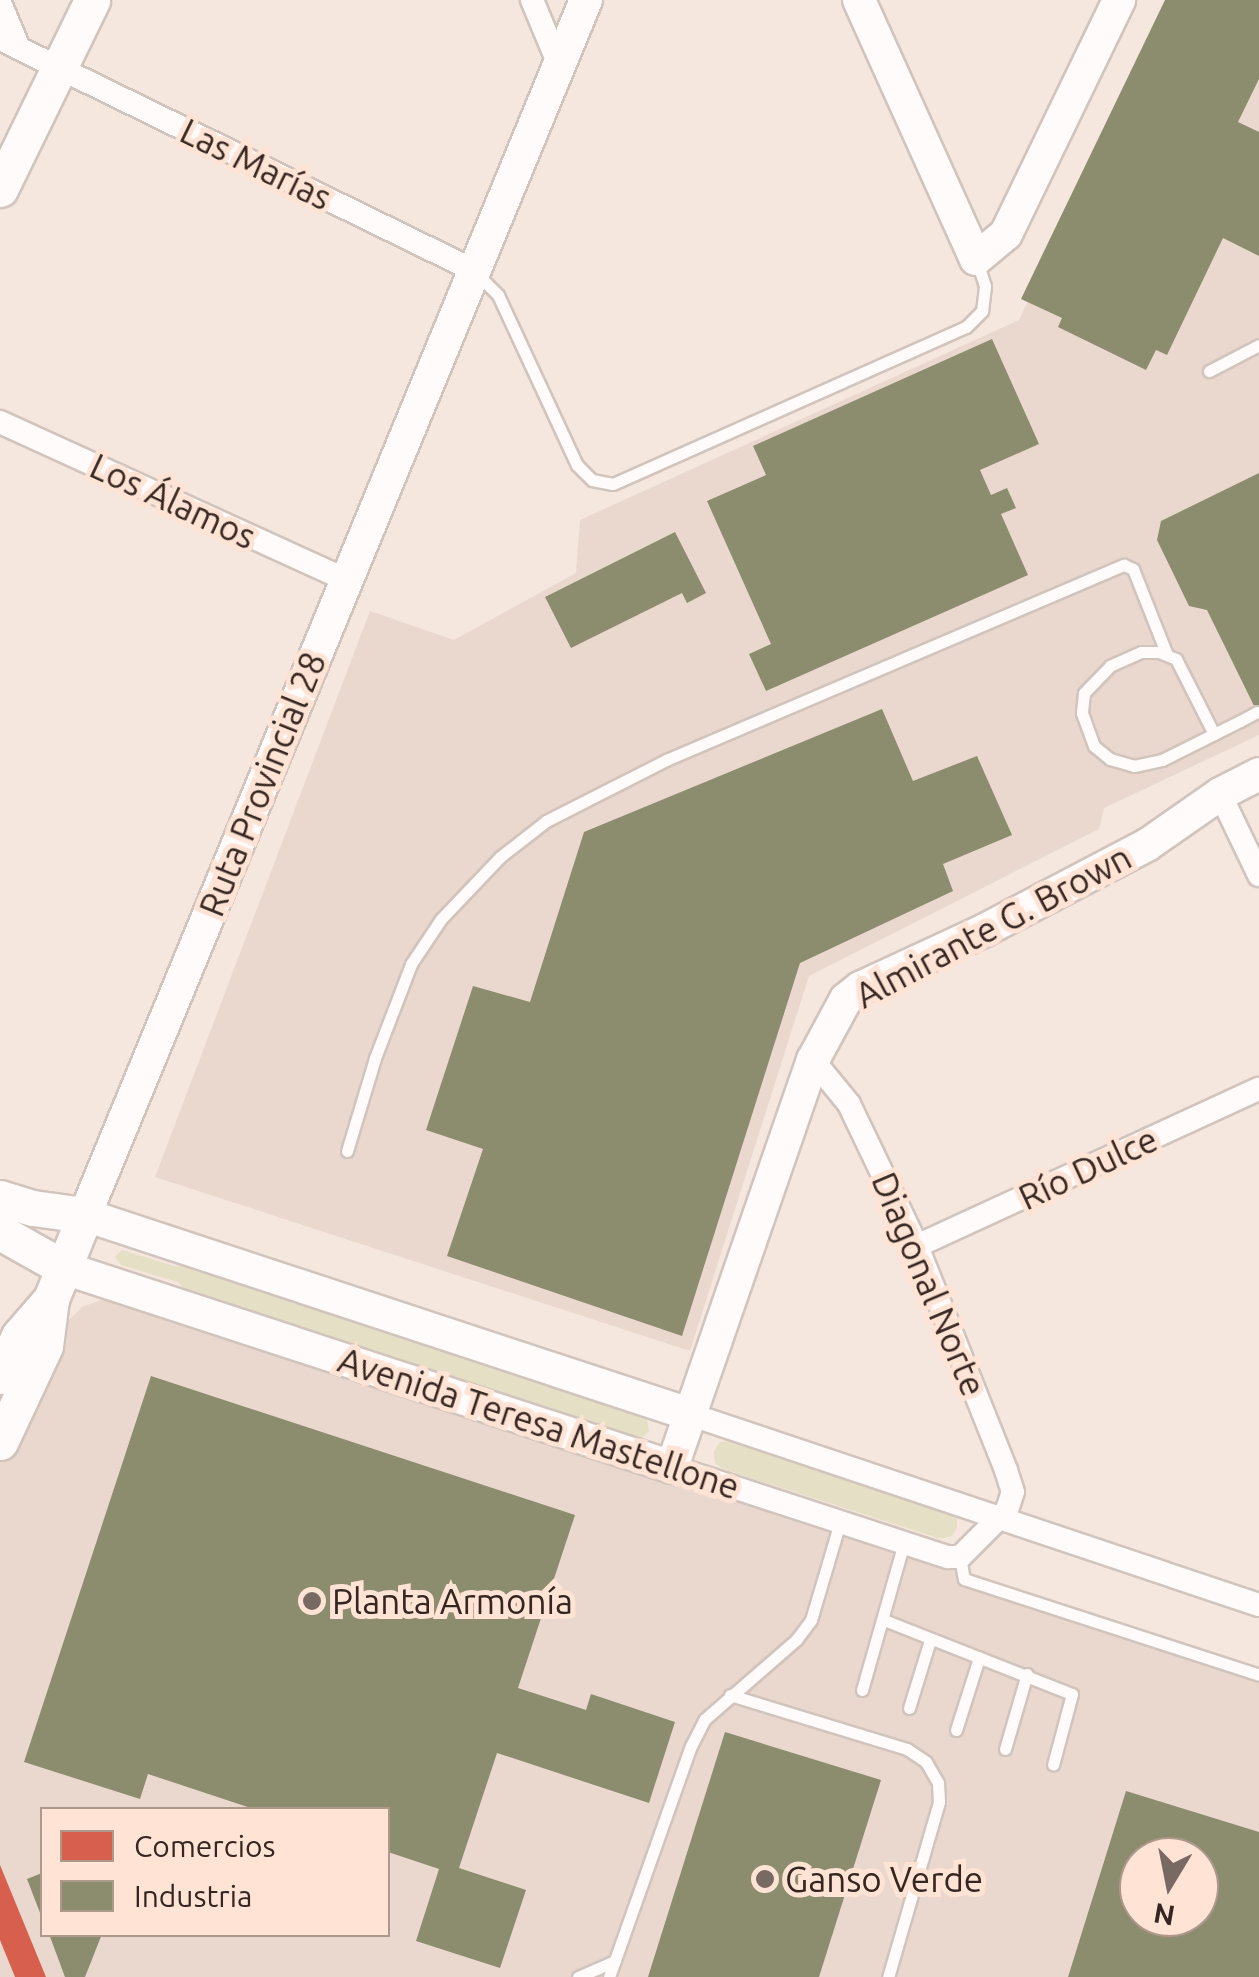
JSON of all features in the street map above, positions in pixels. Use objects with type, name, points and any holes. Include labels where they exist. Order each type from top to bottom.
[{"type":"main road","points":[[0,136],[29,53],[66,0]]},
{"type":"main road","points":[[0,189],[29,53],[92,0]]},
{"type":"main road","points":[[0,1198],[34,1208],[85,1215]]},
{"type":"main road","name":"Ruta Provincial 28","points":[[58,1283],[85,1215]]},
{"type":"main road","points":[[0,1232],[58,1283]]},
{"type":"main road","points":[[0,1376],[19,1336],[58,1283]]},
{"type":"main road","points":[[0,1442],[45,1346],[58,1283]]},
{"type":"street","points":[[532,0],[559,65]]},
{"type":"street","name":"Ruta Provincial 28","points":[[85,1215],[586,0]]},
{"type":"street","points":[[859,0],[976,259],[1006,234],[1119,0]]},
{"type":"street","points":[[0,2],[29,53]]},
{"type":"street","name":"Las Marías","points":[[29,53],[473,270]]},
{"type":"street","name":"Los Álamos","points":[[0,422],[346,580]]},
{"type":"street","name":"Almirante G. Brown","points":[[672,1466],[813,1060],[834,1018],[860,988],[985,930],[1147,845],[1220,794],[1259,774]]},
{"type":"street","points":[[1220,794],[1259,875]]},
{"type":"street","name":"Diagonal Norte","points":[[813,1060],[850,1104],[917,1246],[1006,1470],[1012,1492],[1002,1519]]},
{"type":"street","name":"Río Dulce","points":[[917,1246],[1259,1089]]},
{"type":"street","name":"Avenida Teresa Mastellone","points":[[85,1215],[1259,1605]]},
{"type":"street","name":"Avenida Teresa Mastellone","points":[[58,1283],[672,1466],[960,1558]]},
{"type":"street","points":[[960,1558],[1002,1519]]},
{"type":"lane","points":[[473,270],[498,295],[577,465],[592,480],[614,484],[966,328],[982,311],[985,286],[976,259]]},
{"type":"lane","points":[[1210,371],[1259,345]]},
{"type":"lane","points":[[347,1151],[410,964],[441,919],[500,856],[546,821],[666,760],[1124,565],[1133,570],[1167,655]]},
{"type":"lane","points":[[1214,734],[1176,660],[1167,655],[1141,652],[1110,666],[1084,693],[1082,713],[1094,746],[1110,758],[1134,766],[1162,760],[1214,734],[1257,712]]},
{"type":"lane","points":[[610,1977],[704,1719],[796,1640],[811,1620],[840,1522]]},
{"type":"lane","points":[[862,1690],[904,1543]]},
{"type":"lane","points":[[960,1558],[964,1578],[1259,1676]]},
{"type":"lane","points":[[884,1620],[1072,1694],[1053,1765]]},
{"type":"lane","points":[[909,1708],[930,1640]]},
{"type":"lane","points":[[956,1730],[978,1658]]},
{"type":"lane","points":[[1006,1749],[1027,1674]]},
{"type":"lane","points":[[730,1696],[906,1749],[926,1762],[938,1783],[939,1802],[888,1977]]},
{"type":"lane","points":[[578,1977],[615,1961]]},
{"type":"shaded area","points":[[1172,0],[1259,0],[1259,735],[1104,808],[1099,829],[809,976],[690,1351],[155,1177],[370,611],[454,640],[576,573],[580,520],[1019,320]]},
{"type":"shaded area","points":[[122,1250],[174,1266],[202,1268],[646,1415],[649,1431],[637,1442],[187,1292],[178,1282],[121,1265],[115,1257]]},
{"type":"shaded area","points":[[101,1300],[121,1300],[1259,1669],[1259,1977],[0,1977],[0,1461],[68,1321],[82,1307]]},
{"type":"shaded area","points":[[732,1441],[950,1511],[957,1518],[957,1528],[952,1536],[941,1539],[723,1469],[715,1463],[714,1451],[720,1442]]},
{"type":"building: Comercios","points":[[0,1865],[46,1977],[15,1977],[0,1940]]},
{"type":"building: Industria","points":[[1165,0],[1259,0],[1259,79],[1238,122],[1259,132],[1259,256],[1223,238],[1167,355],[1156,350],[1146,370],[1058,327],[1062,318],[1021,299]]},
{"type":"building: Industria","points":[[992,339],[1039,444],[980,470],[991,495],[1007,488],[1016,508],[1001,514],[1028,575],[766,691],[749,654],[771,644],[707,501],[766,475],[753,446]]},
{"type":"building: Industria","points":[[1259,473],[1259,716],[1207,610],[1189,606],[1157,540],[1161,521]]},
{"type":"building: Industria","points":[[675,532],[706,593],[687,603],[682,593],[571,648],[545,597]]},
{"type":"building: Industria","points":[[882,709],[913,781],[977,756],[1012,835],[943,864],[953,891],[800,963],[682,1336],[447,1256],[483,1149],[426,1130],[473,986],[530,1002],[584,832]]},
{"type":"building: Industria","name":"Planta Armonía","points":[[151,1376],[575,1515],[518,1688],[586,1710],[591,1694],[675,1722],[649,1803],[497,1753],[459,1868],[526,1890],[500,1968],[416,1941],[439,1869],[390,1853],[390,1807],[248,1807],[148,1774],[140,1799],[24,1762]]},
{"type":"building: Industria","name":"Ganso Verde","points":[[725,1732],[881,1780],[819,1977],[648,1977]]},
{"type":"building: Industria","points":[[1126,1791],[1259,1832],[1259,1977],[1068,1977]]},
{"type":"building: Industria","points":[[40,1874],[40,1913],[27,1879]]},
{"type":"building: Industria","points":[[50,1937],[101,1937],[85,1977],[65,1977]]},
{"type":"place","name":"Planta Armonía","points":[[312,1601]]},
{"type":"place","name":"Ganso Verde","points":[[765,1879]]}]
